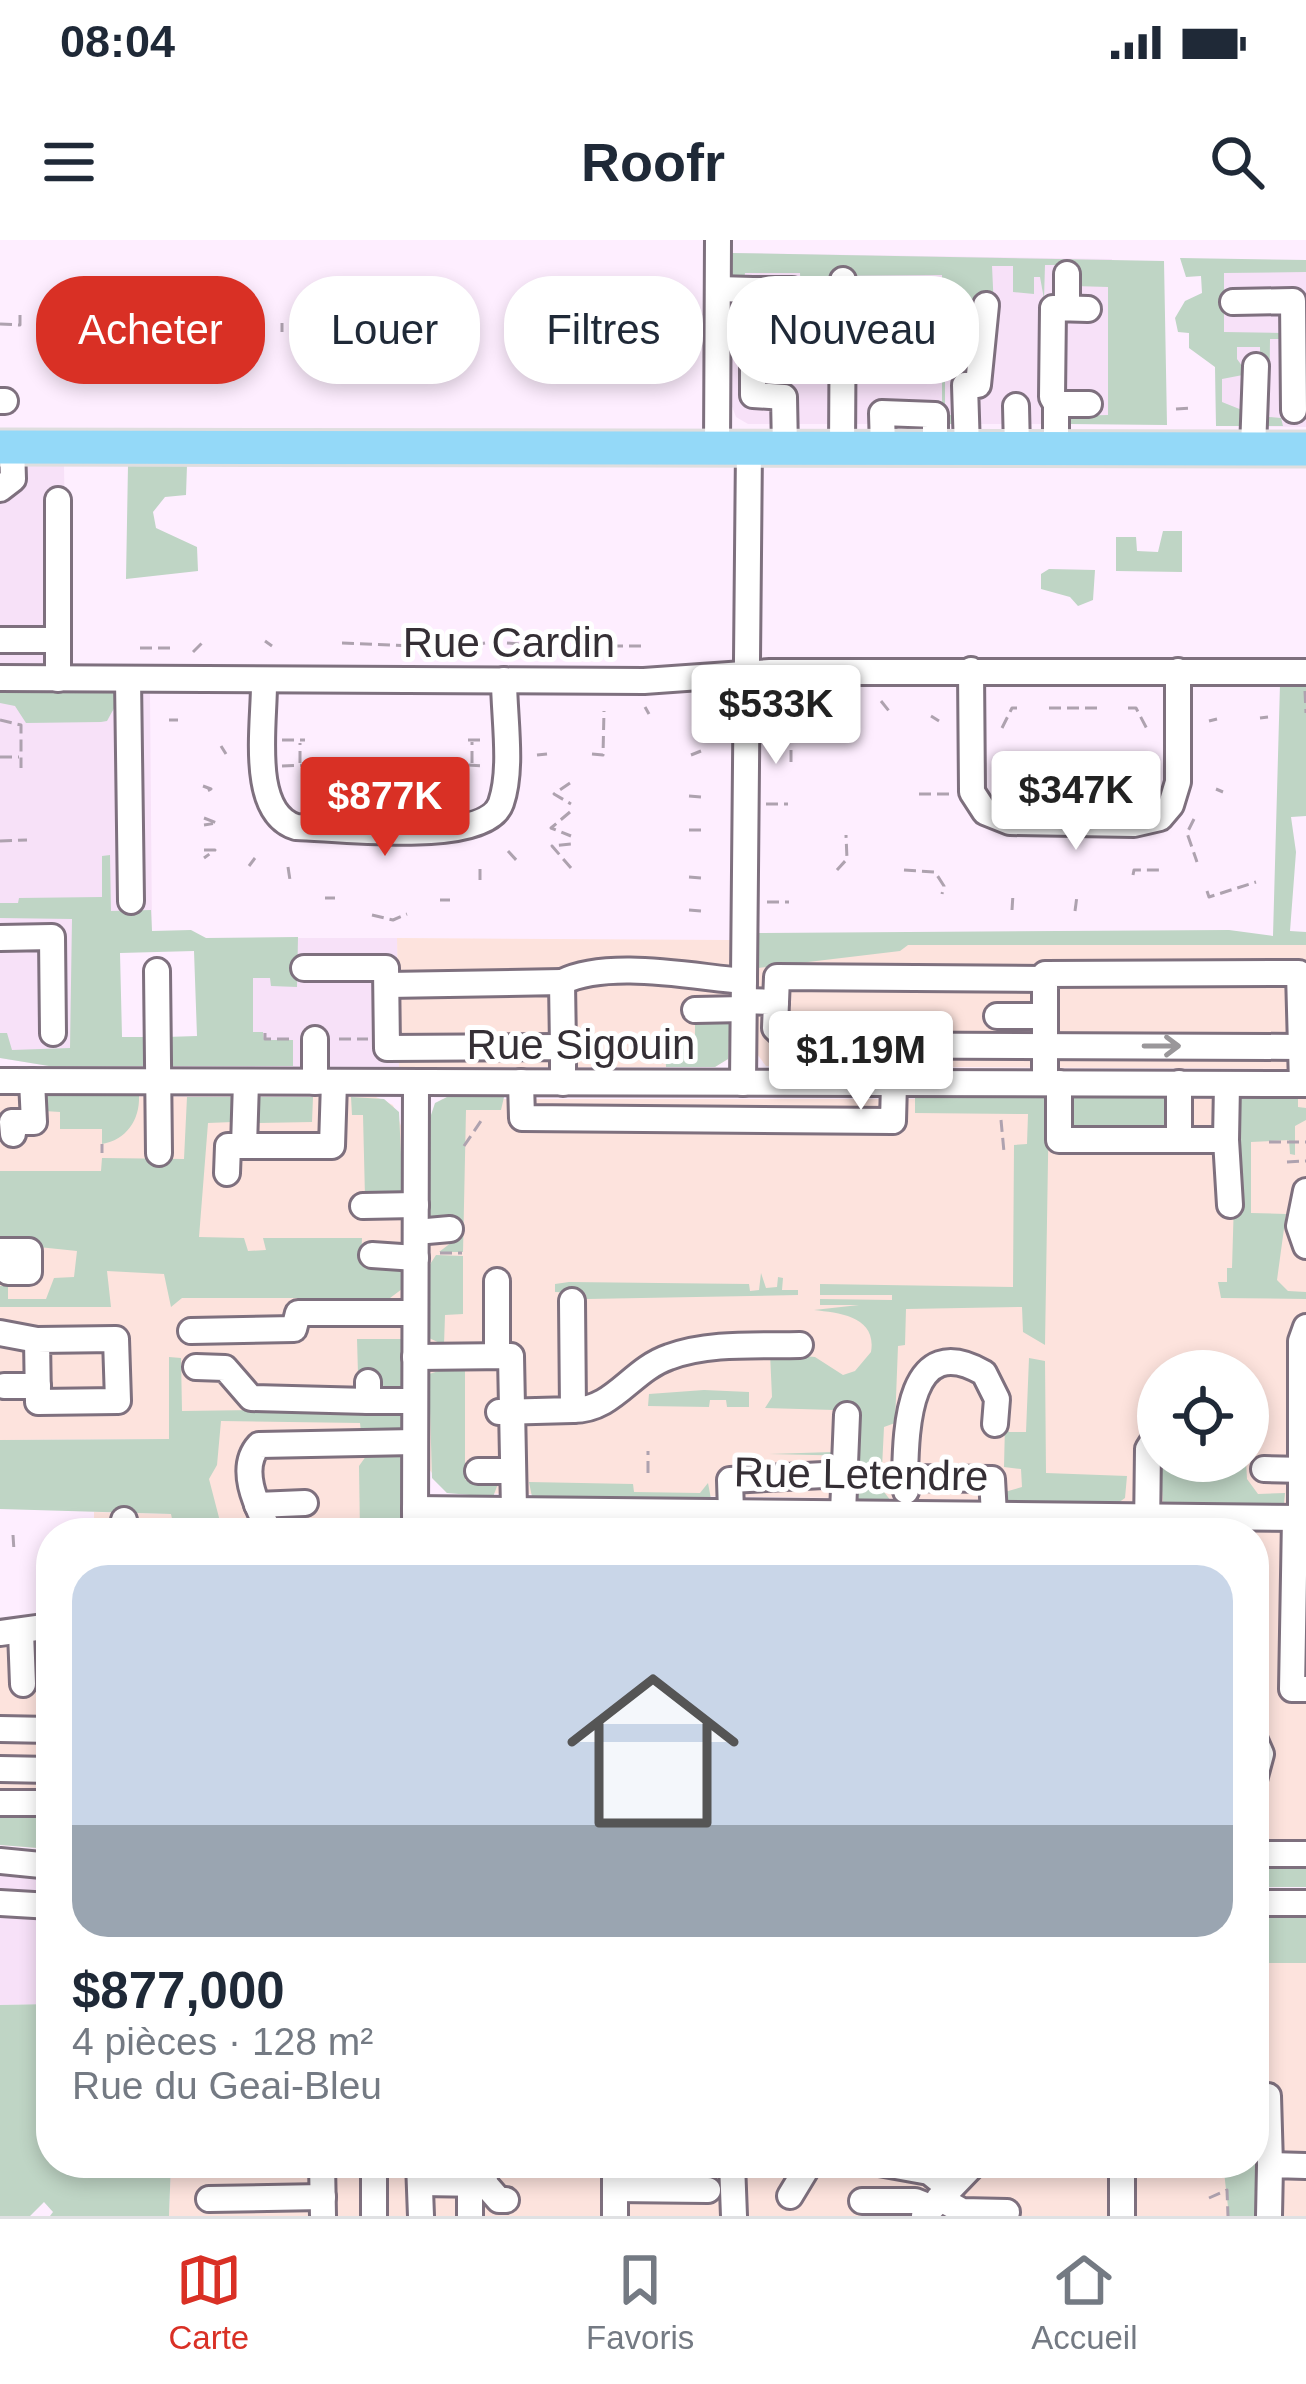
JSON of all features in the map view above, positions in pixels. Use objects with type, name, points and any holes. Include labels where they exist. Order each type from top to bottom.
[{"type":"main road","points":[[6,447],[1300,449]]},
{"type":"street","points":[[718,240],[718,381],[733,448],[745,675],[739,992],[732,1083],[722,1120]]},
{"type":"street","points":[[718,289],[727,289]]},
{"type":"street","points":[[1056,449],[1057,404],[1052,398],[1066,297]]},
{"type":"street","points":[[1233,302],[1299,297],[1300,449]]},
{"type":"street","points":[[951,449],[965,385],[978,385],[986,305]]},
{"type":"street","points":[[1253,449],[1256,366]]},
{"type":"street","points":[[718,381],[727,381]]},
{"type":"street","points":[[753,384],[753,395],[784,397],[785,448]]},
{"type":"street","points":[[842,384],[842,448]]},
{"type":"street","points":[[842,399],[869,400],[882,413],[935,415],[951,449]]},
{"type":"street","points":[[1057,404],[1089,404]]},
{"type":"street","points":[[1016,406],[1017,449]]},
{"type":"street","points":[[882,413],[883,448]]},
{"type":"street","points":[[0,489],[13,479],[6,447]]},
{"type":"street","points":[[58,500],[58,679]]},
{"type":"street","points":[[0,640],[58,640]]},
{"type":"street","points":[[970,670],[972,792],[985,812],[1010,822],[1134,824],[1160,818],[1176,794],[1178,671]]},
{"type":"street","name":"Rue Cardin","points":[[0,678],[504,680],[970,670],[1306,672]]},
{"type":"street","points":[[128,679],[131,901]]},
{"type":"street","points":[[265,680],[269,804],[290,826],[473,828],[493,816],[503,796],[504,680]]},
{"type":"street","points":[[0,938],[52,937],[53,1033]]},
{"type":"street","points":[[304,968],[386,968],[378,1042],[388,1082]]},
{"type":"street","points":[[157,971],[159,1153]]},
{"type":"street","points":[[387,985],[562,982],[590,974],[697,973],[776,1002]]},
{"type":"street","points":[[1226,1140],[1060,1140],[1046,1046],[1045,974],[1299,973],[1304,1084]]},
{"type":"street","points":[[1045,980],[777,977],[776,1028],[793,1045],[1302,1047]]},
{"type":"street","points":[[562,982],[582,1046],[574,1083]]},
{"type":"street","points":[[695,1002],[739,992]]},
{"type":"street","points":[[997,1016],[1045,1016]]},
{"type":"street","points":[[314,1039],[324,1082],[328,1174]]},
{"type":"street","points":[[378,1042],[582,1046]]},
{"type":"street","points":[[521,1082],[522,1118],[893,1121],[913,1045]]},
{"type":"street","points":[[626,1119],[636,1047]]},
{"type":"street","name":"Rue Sigouin","points":[[0,1081],[1304,1084]]},
{"type":"street","points":[[13,1134],[12,1122],[34,1121],[32,1081]]},
{"type":"street","points":[[244,1146],[246,1082]]},
{"type":"street","points":[[415,1518],[416,1313],[423,1248],[416,1205],[416,1082]]},
{"type":"street","points":[[1179,1084],[1179,1140]]},
{"type":"street","points":[[1227,1084],[1230,1205]]},
{"type":"street","points":[[227,1172],[227,1146],[328,1146]]},
{"type":"street","points":[[1306,1191],[1299,1226],[1306,1246]]},
{"type":"street","points":[[364,1206],[416,1205]]},
{"type":"street","points":[[372,1255],[423,1248],[450,1229]]},
{"type":"street","points":[[497,1281],[497,1356]]},
{"type":"street","points":[[572,1301],[573,1410]]},
{"type":"street","points":[[191,1331],[293,1329],[298,1313],[416,1313]]},
{"type":"street","points":[[1306,1327],[1300,1341],[1300,1607],[1292,1689],[1306,1689]]},
{"type":"street","points":[[0,1333],[37,1340],[116,1339],[118,1401],[38,1402],[37,1340]]},
{"type":"street","points":[[505,1412],[599,1407],[640,1371],[670,1356],[717,1348],[800,1345]]},
{"type":"street","points":[[926,1346],[926,1373]]},
{"type":"street","points":[[416,1358],[511,1356],[505,1412],[514,1510]]},
{"type":"street","points":[[900,1518],[906,1422],[916,1385],[926,1373],[955,1364],[984,1373],[997,1399],[995,1424]]},
{"type":"street","points":[[196,1367],[226,1368],[251,1398],[368,1392],[416,1401]]},
{"type":"street","points":[[4,1386],[38,1386]]},
{"type":"street","points":[[843,1513],[847,1414]]},
{"type":"street","points":[[263,1518],[249,1463],[265,1442],[416,1442]]},
{"type":"street","points":[[1269,1469],[1303,1470]]},
{"type":"street","points":[[478,1471],[513,1471]]},
{"type":"street","points":[[727,1518],[730,1480],[843,1474]]},
{"type":"street","points":[[905,1478],[992,1479],[1025,1518]]},
{"type":"street","points":[[1146,1518],[1147,1482]]},
{"type":"street","points":[[257,1504],[305,1502]]},
{"type":"street","name":"Rue Letendre","points":[[491,1518],[514,1510],[558,1518]]},
{"type":"street","name":"Rue Letendre","points":[[826,1518],[843,1513],[884,1518]]},
{"type":"street","name":"Rue Letendre","points":[[1269,1521],[1301,1518]]},
{"type":"street","points":[[10,1632],[22,1684]]},
{"type":"street","points":[[0,1729],[36,1730]]},
{"type":"street","points":[[0,1769],[36,1770]]},
{"type":"street","points":[[0,1803],[36,1803]]},
{"type":"street","points":[[1269,1853],[1306,1854]]},
{"type":"street","points":[[0,1861],[36,1865]]},
{"type":"street","points":[[0,1903],[36,1905]]},
{"type":"street","points":[[1269,1903],[1306,1904]]},
{"type":"street","points":[[1269,2130],[1269,2216]]},
{"type":"street","points":[[1270,2165],[1306,2166]]},
{"type":"street","points":[[374,2178],[374,2216]]},
{"type":"street","points":[[420,2178],[421,2216]]},
{"type":"street","points":[[470,2216],[480,2178]]},
{"type":"street","points":[[481,2178],[500,2200],[506,2200]]},
{"type":"street","points":[[608,2178],[615,2216]]},
{"type":"street","points":[[622,2178],[708,2190]]},
{"type":"street","points":[[733,2178],[734,2216]]},
{"type":"street","points":[[790,2196],[801,2178]]},
{"type":"street","points":[[935,2202],[960,2178]]},
{"type":"street","points":[[1122,2178],[1122,2216]]},
{"type":"street","points":[[209,2199],[322,2207]]},
{"type":"street","points":[[862,2201],[935,2202],[962,2211],[1007,2212]]},
{"type":"path","points":[[0,324],[20,325],[20,314]]},
{"type":"path","points":[[282,323],[283,332]]},
{"type":"path","points":[[1175,409],[1191,409]]},
{"type":"path","points":[[157,637],[157,647]]},
{"type":"path","points":[[628,638],[629,646]]},
{"type":"path","points":[[415,647],[416,640]]},
{"type":"path","points":[[193,652],[204,641]]},
{"type":"path","points":[[265,641],[272,646]]},
{"type":"path","points":[[342,643],[436,647]]},
{"type":"path","points":[[463,647],[485,643]]},
{"type":"path","points":[[506,643],[530,646]]},
{"type":"path","points":[[611,646],[647,646]]},
{"type":"path","points":[[140,648],[176,648]]},
{"type":"path","points":[[881,701],[889,711]]},
{"type":"path","points":[[792,709],[804,702]]},
{"type":"path","points":[[645,707],[650,714]]},
{"type":"path","points":[[1002,728],[1012,708],[1018,708]]},
{"type":"path","points":[[1049,708],[1100,708]]},
{"type":"path","points":[[1128,708],[1136,708],[1147,730]]},
{"type":"path","points":[[592,754],[603,755],[604,711]]},
{"type":"path","points":[[931,716],[939,721]]},
{"type":"path","points":[[1260,718],[1268,717]]},
{"type":"path","points":[[1209,721],[1217,719]]},
{"type":"path","points":[[0,720],[21,724],[21,768]]},
{"type":"path","points":[[169,720],[178,720]]},
{"type":"path","points":[[266,740],[302,740],[300,765]]},
{"type":"path","points":[[472,740],[472,766]]},
{"type":"path","points":[[221,746],[226,754]]},
{"type":"path","points":[[691,755],[701,751]]},
{"type":"path","points":[[791,751],[791,762]]},
{"type":"path","points":[[537,755],[548,754]]},
{"type":"path","points":[[0,757],[21,757]]},
{"type":"path","points":[[570,783],[554,794],[571,804]]},
{"type":"path","points":[[1216,789],[1223,792]]},
{"type":"path","points":[[919,794],[955,794],[961,799]]},
{"type":"path","points":[[689,796],[702,796]]},
{"type":"path","points":[[571,812],[551,828],[571,836]]},
{"type":"path","points":[[204,818],[218,824],[204,825]]},
{"type":"path","points":[[1194,819],[1187,832],[1197,862]]},
{"type":"path","points":[[689,830],[704,830]]},
{"type":"path","points":[[837,871],[847,859],[846,835]]},
{"type":"path","points":[[0,841],[27,840]]},
{"type":"path","points":[[571,844],[552,846],[571,868]]},
{"type":"path","points":[[204,850],[215,850],[205,858]]},
{"type":"path","points":[[508,851],[518,862]]},
{"type":"path","points":[[249,866],[255,858]]},
{"type":"path","points":[[288,867],[290,880]]},
{"type":"path","points":[[480,869],[480,880]]},
{"type":"path","points":[[904,870],[935,872],[944,886],[942,894]]},
{"type":"path","points":[[1133,875],[1133,870],[1159,870]]},
{"type":"path","points":[[689,877],[702,878]]},
{"type":"path","points":[[1207,891],[1209,897],[1256,882]]},
{"type":"path","points":[[1012,894],[1012,910]]},
{"type":"path","points":[[1076,911],[1077,896]]},
{"type":"path","points":[[325,898],[335,898]]},
{"type":"path","points":[[440,900],[450,900]]},
{"type":"path","points":[[689,910],[702,911]]},
{"type":"path","points":[[372,915],[393,920],[407,914]]},
{"type":"path","points":[[266,1033],[266,1039],[378,1042]]},
{"type":"path","points":[[464,1146],[483,1125],[483,1118]]},
{"type":"path","points":[[1001,1120],[1004,1152]]},
{"type":"path","points":[[1269,1142],[1306,1142]]},
{"type":"path","points":[[102,1144],[102,1153]]},
{"type":"path","points":[[1287,1162],[1306,1161]]},
{"type":"path","points":[[423,1248],[462,1253]]},
{"type":"path","points":[[648,1450],[648,1473]]},
{"type":"path","points":[[13,1535],[14,1551]]},
{"type":"path","points":[[1209,2198],[1228,2190],[1228,2216]]},
{"type":"shaded area","points":[[731,253],[1112,259],[1112,424],[748,424],[736,417],[730,384],[979,384],[979,276],[731,276]]},
{"type":"shaded area","points":[[1214,260],[1306,260],[1306,427],[1216,426]]},
{"type":"shaded area","points":[[64,464],[67,663],[0,663],[0,465]]},
{"type":"shaded area","points":[[0,692],[150,692],[152,931],[81,931],[74,1050],[49,1066],[0,1058]]},
{"type":"shaded area","points":[[230,938],[397,938],[399,1067],[235,1066]]},
{"type":"shaded area","points":[[397,938],[730,940],[728,1059],[715,1067],[399,1067]]},
{"type":"shaded area","points":[[759,939],[1306,940],[1306,1069],[766,1066],[757,1054]]},
{"type":"shaded area","points":[[0,1096],[376,1097],[393,1105],[403,1131],[401,1518],[182,1518],[181,1439],[0,1440]]},
{"type":"shaded area","points":[[442,1099],[1306,1099],[1306,1504],[447,1493],[429,1469],[430,1118]]},
{"type":"shaded area","points":[[94,1512],[174,1514],[174,1518],[94,1518]]},
{"type":"shaded area","points":[[1269,1532],[1306,1532],[1306,1887],[1269,1887]]},
{"type":"shaded area","points":[[36,1639],[36,1848],[0,1845],[0,1645]]},
{"type":"shaded area","points":[[0,1875],[36,1880],[36,2004],[0,2005]]},
{"type":"shaded area","points":[[1269,1917],[1306,1918],[1306,2216],[435,2216],[434,2178],[1269,2178]]},
{"type":"shaded area","points":[[170,2178],[406,2178],[407,2216],[169,2216]]},
{"type":"green space","points":[[731,253],[1164,261],[1167,425],[1068,424],[1070,416],[1108,415],[1108,287],[1074,286],[1060,265],[1045,265],[1044,299],[1040,277],[1034,277],[1034,294],[1013,292],[1013,266],[992,266],[994,309],[979,310],[979,276],[731,276]]},
{"type":"green space","points":[[1180,258],[1306,260],[1306,272],[1224,273],[1224,332],[1283,333],[1280,339],[1270,339],[1269,417],[1281,418],[1283,426],[1261,426],[1260,347],[1237,347],[1237,359],[1248,374],[1222,379],[1222,402],[1247,412],[1247,426],[1216,426],[1215,367],[1189,348],[1189,333],[1178,332],[1175,318],[1185,301],[1202,293],[1201,276],[1186,277]]},
{"type":"green space","points":[[945,384],[945,414],[955,416],[955,424],[942,424]]},
{"type":"green space","points":[[128,465],[187,465],[186,495],[165,497],[153,512],[156,528],[197,547],[198,571],[126,579]]},
{"type":"green space","points":[[1163,531],[1182,531],[1182,572],[1116,571],[1116,537],[1136,537],[1137,551],[1158,552]]},
{"type":"green space","points":[[1049,569],[1095,570],[1093,600],[1078,606],[1070,597],[1041,589],[1041,574]]},
{"type":"green space","points":[[1280,684],[1306,685],[1306,816],[1291,817],[1296,852],[1290,931],[1306,932],[1306,945],[908,945],[900,951],[758,968],[759,933],[1229,930],[1273,936]]},
{"type":"green space","points":[[115,691],[118,701],[107,721],[101,722],[26,723],[15,706],[0,703],[0,692]]},
{"type":"green space","points":[[110,855],[111,911],[151,910],[152,931],[191,930],[206,938],[298,937],[297,987],[271,986],[270,978],[253,978],[253,1032],[263,1032],[264,1040],[293,1040],[293,1066],[167,1066],[166,1037],[197,1036],[194,951],[120,953],[122,1037],[149,1037],[151,1066],[49,1066],[0,1058],[0,1033],[7,1033],[12,1050],[70,1048],[72,919],[0,918],[0,903],[18,903],[19,898],[102,897],[102,856]]},
{"type":"green space","points":[[695,1014],[730,1018],[728,1059],[715,1067],[666,1067],[665,1037],[695,1036]]},
{"type":"green space","points":[[41,1096],[139,1096],[139,1105],[125,1133],[102,1144],[102,1129],[60,1129],[60,1112],[44,1111]]},
{"type":"green space","points":[[187,1097],[233,1097],[233,1122],[208,1123],[199,1237],[244,1238],[248,1251],[266,1250],[263,1238],[362,1238],[361,1263],[402,1265],[402,1289],[390,1298],[182,1298],[171,1307],[164,1274],[107,1271],[111,1307],[0,1307],[0,1286],[8,1286],[8,1299],[46,1299],[54,1278],[74,1277],[77,1251],[0,1243],[0,1171],[101,1171],[102,1158],[184,1159]]},
{"type":"green space","points":[[259,1097],[313,1097],[312,1122],[259,1123]]},
{"type":"green space","points":[[351,1097],[384,1099],[399,1112],[403,1196],[365,1197],[363,1115],[352,1115]]},
{"type":"green space","points":[[447,1097],[504,1097],[501,1110],[466,1110],[463,1252],[439,1252],[456,1239],[455,1217],[429,1221],[430,1118],[435,1103]]},
{"type":"green space","points":[[915,1098],[1049,1098],[1045,1345],[1023,1332],[1022,1307],[906,1309],[905,1345],[898,1346],[895,1423],[884,1427],[881,1488],[891,1501],[856,1500],[857,1456],[769,1454],[833,1452],[834,1410],[765,1408],[772,1397],[770,1353],[815,1357],[843,1375],[855,1371],[871,1352],[868,1331],[855,1319],[814,1310],[859,1305],[820,1305],[820,1299],[892,1300],[892,1295],[820,1295],[820,1284],[1013,1287],[1014,1145],[1027,1144],[1028,1114],[915,1113]]},
{"type":"green space","points":[[1069,1098],[1166,1098],[1165,1127],[1074,1129]]},
{"type":"green space","points":[[1237,1099],[1298,1099],[1298,1107],[1306,1108],[1306,1120],[1295,1126],[1295,1155],[1290,1154],[1289,1140],[1251,1142],[1251,1213],[1286,1214],[1277,1280],[1288,1291],[1306,1292],[1306,1299],[1221,1298],[1218,1282],[1227,1282],[1227,1268],[1232,1268]]},
{"type":"green space","points":[[436,1255],[463,1256],[463,1314],[445,1315],[444,1345],[429,1338],[429,1266]]},
{"type":"green space","points":[[761,1273],[766,1288],[777,1287],[778,1277],[783,1278],[782,1290],[798,1290],[798,1295],[587,1299],[585,1293],[555,1292],[555,1284],[569,1282],[749,1284],[750,1291],[759,1290]]},
{"type":"green space","points":[[357,1339],[402,1339],[402,1389],[387,1390],[374,1375],[358,1374]]},
{"type":"green space","points":[[169,1357],[181,1358],[182,1411],[402,1408],[402,1432],[361,1432],[360,1423],[221,1421],[217,1465],[209,1479],[219,1518],[0,1509],[0,1440],[169,1439]]},
{"type":"green space","points":[[1029,1358],[1045,1361],[1046,1473],[1127,1476],[1125,1498],[1118,1503],[1001,1502],[1001,1493],[1022,1487],[1021,1469],[1004,1467],[1005,1424],[1009,1432],[1026,1432]]},
{"type":"green space","points":[[465,1370],[465,1480],[499,1481],[493,1497],[447,1493],[432,1478],[429,1374]]},
{"type":"green space","points":[[749,1392],[749,1407],[727,1407],[726,1400],[710,1400],[709,1407],[648,1406],[649,1394]]},
{"type":"green space","points":[[369,1452],[402,1453],[401,1518],[360,1518],[359,1466]]},
{"type":"green space","points":[[529,1482],[633,1484],[634,1492],[700,1493],[708,1483],[711,1499],[532,1497]]},
{"type":"green space","points":[[1162,1482],[1249,1482],[1258,1494],[1285,1493],[1284,1504],[1163,1503]]},
{"type":"green space","points":[[0,1810],[36,1810],[36,1848],[0,1845]]},
{"type":"green space","points":[[1269,1867],[1306,1869],[1306,1887],[1269,1887]]},
{"type":"green space","points":[[1269,1917],[1306,1918],[1306,1963],[1269,1963]]},
{"type":"green space","points":[[36,2004],[36,2178],[170,2178],[169,2216],[50,2216],[53,2212],[44,2202],[30,2216],[0,2216],[0,2005]]},
{"type":"green space","points":[[1225,2178],[1257,2178],[1258,2216],[1229,2216]]}]
